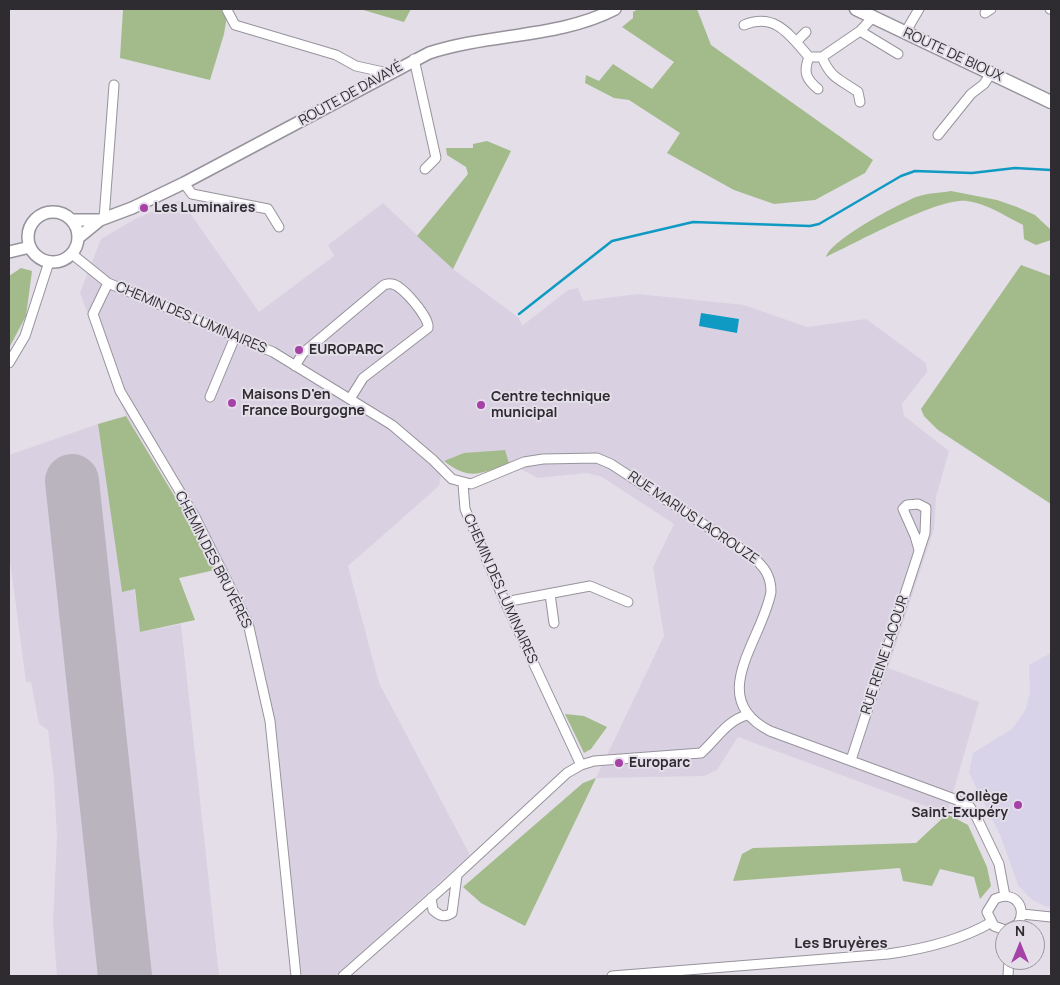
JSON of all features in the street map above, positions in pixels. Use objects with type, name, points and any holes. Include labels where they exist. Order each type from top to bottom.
[{"type":"main road","name":"ROUTE DE BIOUX","points":[[856,9],[1051,102]]},
{"type":"street","name":"ROUTE DE DAVAYÉ","points":[[78,238],[102,219],[184,183],[414,60],[454,45],[575,24],[616,9]]},
{"type":"street","points":[[905,32],[920,9]]},
{"type":"street","points":[[227,10],[235,25],[336,55],[356,66],[388,73]]},
{"type":"street","points":[[744,25],[756,20],[768,20],[776,24],[796,42],[809,57],[822,57],[860,31],[873,17]]},
{"type":"street","points":[[860,31],[898,54]]},
{"type":"street","points":[[796,42],[806,32]]},
{"type":"street","points":[[809,57],[805,72],[807,80],[818,88]]},
{"type":"street","points":[[822,57],[828,71],[834,78],[858,92],[860,102]]},
{"type":"street","points":[[414,60],[436,158],[425,169]]},
{"type":"street","points":[[938,136],[971,94],[984,84],[991,73]]},
{"type":"street","points":[[102,219],[114,85]]},
{"type":"street","points":[[184,183],[192,194],[268,209],[279,227]]},
{"type":"street","points":[[50,212],[66,215],[72,220],[78,238],[72,254],[64,259],[49,262],[34,254],[30,247],[28,231],[36,218],[50,212]]},
{"type":"street","name":"ROUTE DE DAVAYÉ","points":[[72,220],[102,219]]},
{"type":"street","points":[[9,252],[30,247]]},
{"type":"street","name":"CHEMIN DES LUMINAIRES","points":[[72,254],[108,283],[273,352],[392,425],[452,479],[463,484],[465,508],[505,602],[580,764]]},
{"type":"street","points":[[9,363],[25,336],[49,262]]},
{"type":"street","name":"CHEMIN DES BRUYÈRES","points":[[108,283],[93,314],[120,391],[195,517],[248,623],[256,652],[270,721],[296,976]]},
{"type":"street","points":[[295,366],[303,353],[384,285],[392,284],[400,287],[427,318],[428,328],[363,378],[350,399]]},
{"type":"street","points":[[210,397],[234,337]]},
{"type":"street","name":"RUE MARIUS LACROUZE","points":[[463,484],[471,484],[534,460],[597,458],[612,464],[759,562],[770,577],[771,592],[740,678],[739,698],[747,715]]},
{"type":"street","name":"RUE REINE LACOUR","points":[[851,760],[926,533],[926,508],[918,504],[907,505],[903,509],[916,536],[919,550]]},
{"type":"street","points":[[505,602],[593,587],[628,602]]},
{"type":"street","points":[[550,594],[554,623]]},
{"type":"street","points":[[343,976],[580,764],[594,761],[701,753],[726,726],[737,718],[747,715],[758,725],[770,731],[957,800],[970,807],[999,864],[1005,896]]},
{"type":"street","points":[[431,898],[432,910],[439,916],[446,916],[452,912],[457,875]]},
{"type":"street","points":[[995,926],[990,922],[987,912],[991,902],[1005,896],[1015,899],[1022,914],[1020,920]]},
{"type":"street","points":[[1022,914],[1051,916]]},
{"type":"street","points":[[612,976],[850,958],[930,946],[973,933],[990,922]]},
{"type":"shaded area","points":[[181,200],[259,312],[334,256],[328,245],[383,203],[453,269],[519,318],[522,326],[568,290],[578,288],[583,301],[638,294],[744,305],[807,327],[866,319],[926,363],[927,372],[902,404],[904,416],[949,451],[936,497],[934,529],[888,668],[979,702],[947,814],[738,737],[717,770],[704,776],[596,778],[664,636],[653,567],[674,524],[602,477],[587,473],[538,478],[509,463],[505,450],[444,461],[439,486],[348,566],[379,683],[470,855],[335,976],[302,976],[294,924],[278,745],[271,702],[253,622],[215,549],[126,416],[80,293],[101,239],[135,219]]},
{"type":"shaded area","points":[[98,424],[122,592],[134,589],[141,632],[181,624],[219,976],[57,976],[53,922],[57,839],[54,779],[48,730],[39,724],[31,682],[26,682],[9,553],[9,455]]},
{"type":"shaded area","name":"Collège Saint-Exupéry","points":[[1051,653],[1051,907],[1044,906],[1031,899],[1018,885],[1001,837],[969,773],[973,753],[1012,729],[1026,709],[1030,692],[1029,665]]},
{"type":"green space","points":[[123,9],[228,9],[224,34],[210,80],[120,58]]},
{"type":"green space","points":[[360,9],[411,9],[404,22]]},
{"type":"green space","points":[[638,9],[697,9],[711,45],[873,160],[865,173],[815,200],[774,204],[734,190],[667,153],[680,133],[629,100],[614,98],[585,83],[586,75],[599,81],[613,64],[652,89],[674,62],[622,27],[633,18],[633,12]]},
{"type":"green space","points":[[487,141],[511,151],[453,269],[417,236],[468,174],[466,167],[447,155],[446,148],[473,148],[473,144]]},
{"type":"green space","points":[[951,191],[997,200],[1035,215],[1051,230],[1051,240],[1036,245],[1024,239],[1023,225],[989,208],[967,201],[954,202],[917,214],[826,257],[840,241],[852,232],[895,207],[916,197]]},
{"type":"green space","points":[[1021,265],[1051,276],[1051,504],[938,430],[924,416],[921,409]]},
{"type":"green space","points":[[21,268],[32,271],[26,316],[9,348],[9,276]]},
{"type":"green space","points":[[126,416],[198,535],[215,570],[179,578],[195,620],[140,632],[135,589],[122,592],[98,424]]},
{"type":"green space","points":[[505,450],[509,463],[475,474],[461,471],[444,461],[464,453]]},
{"type":"green space","points":[[565,714],[584,716],[607,727],[591,749],[584,753]]},
{"type":"green space","points":[[596,778],[525,926],[481,903],[463,887],[583,783]]},
{"type":"green space","points":[[947,814],[968,825],[987,867],[991,886],[980,899],[974,877],[940,869],[932,886],[903,881],[900,868],[733,881],[742,854],[753,848],[916,843]]},
{"type":"water","points":[[701,313],[739,319],[737,333],[699,326]]},
{"type":"waterway","points":[[519,314],[612,241],[693,222],[810,226],[819,224],[901,176],[915,171],[972,173],[1015,168],[1051,170]]},
{"type":"runway","points":[[72,481],[125,976]]},
{"type":"place","name":"Les Luminaires","points":[[144,208]]},
{"type":"place","name":"EUROPARC","points":[[299,350]]},
{"type":"place","name":"Maisons D'en France Bourgogne","points":[[232,403]]},
{"type":"place","name":"Centre technique municipal","points":[[481,405]]},
{"type":"place","name":"Europarc","points":[[619,763]]},
{"type":"place","name":"Collège Saint-Exupéry","points":[[1018,805]]},
{"type":"district","name":"Les Bruyères","points":[[841,944]]}]
